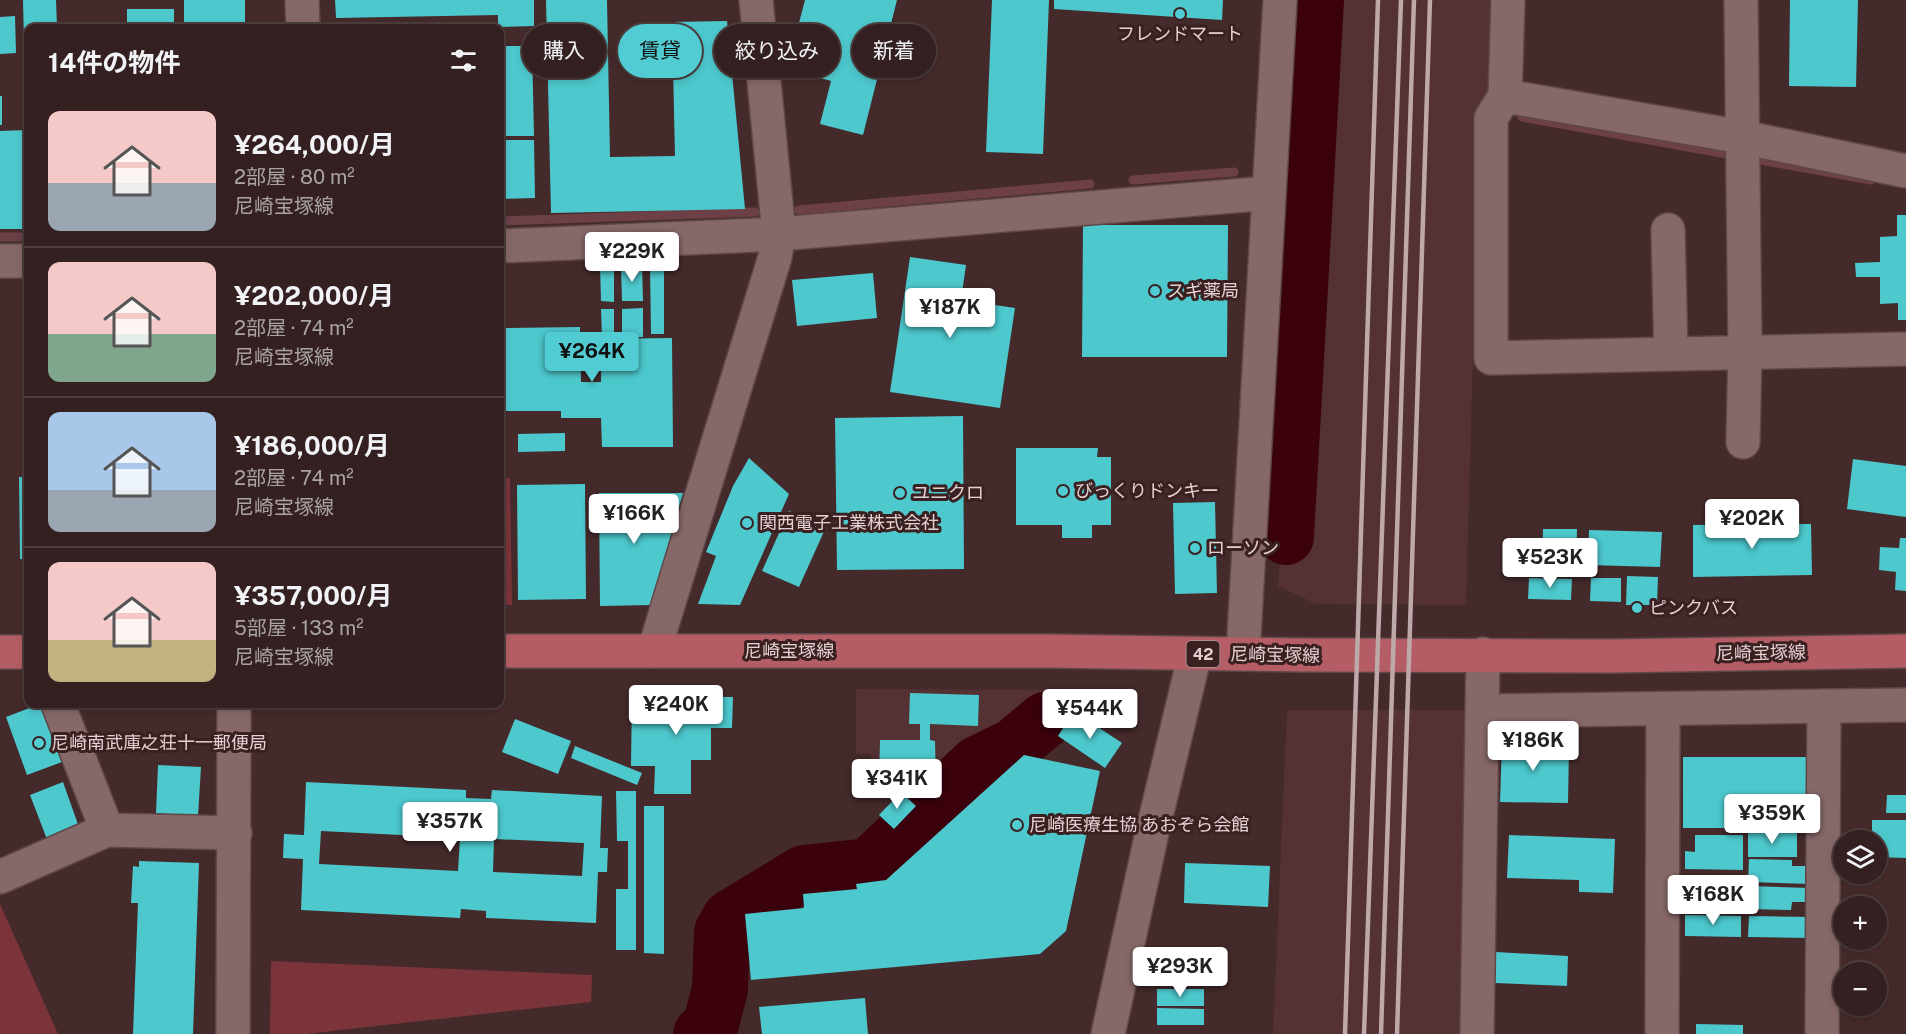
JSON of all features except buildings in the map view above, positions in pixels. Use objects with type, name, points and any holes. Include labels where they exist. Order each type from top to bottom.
[{"type":"main road","name":"尼崎宝塚線","points":[[504,651],[1121,651],[1195,654],[1612,656],[1906,651]]},
{"type":"main road","points":[[0,652],[24,652]]},
{"type":"street","points":[[302,0],[303,24]]},
{"type":"street","points":[[654,651],[775,257],[779,234],[756,0]]},
{"type":"street","points":[[1243,654],[1280,0]]},
{"type":"street","points":[[1508,0],[1505,96],[1491,118],[1491,358],[1906,348]]},
{"type":"street","points":[[1741,0],[1745,352],[1743,442]]},
{"type":"street","points":[[1505,96],[1742,137],[1906,171]]},
{"type":"street","points":[[504,246],[779,234],[1269,193]]},
{"type":"street","points":[[1668,230],[1671,354]]},
{"type":"street","points":[[0,261],[24,261]]},
{"type":"street","points":[[1108,1034],[1195,654]]},
{"type":"street","points":[[1477,1034],[1483,654]]},
{"type":"street","points":[[1482,711],[1906,705]]},
{"type":"street","points":[[1822,1034],[1824,706]]},
{"type":"street","points":[[60,708],[107,830]]},
{"type":"street","points":[[233,1034],[234,708]]},
{"type":"street","points":[[1662,1034],[1663,709]]},
{"type":"street","points":[[0,877],[107,830],[235,833]]},
{"type":"shaded area","points":[[1323,0],[1498,0],[1493,97],[1480,105],[1466,605],[1316,604],[1278,586]]},
{"type":"shaded area","points":[[504,478],[510,478],[512,605],[504,605]]},
{"type":"shaded area","points":[[856,689],[1056,690],[1056,698],[1017,731],[976,754],[948,778],[871,779],[871,754],[856,754]]},
{"type":"shaded area","points":[[1287,710],[1472,710],[1465,1034],[1273,1034]]},
{"type":"shaded area","points":[[0,904],[58,1034],[0,1034]]},
{"type":"shaded area","points":[[271,961],[592,975],[591,1002],[305,1034],[270,1034]]},
{"type":"waterway","points":[[1286,537],[1316,0]]},
{"type":"waterway","points":[[1522,117],[1871,180]]},
{"type":"waterway","points":[[1133,180],[1234,172]]},
{"type":"waterway","points":[[799,210],[1090,184]]},
{"type":"waterway","points":[[504,221],[755,212]]},
{"type":"waterway","points":[[0,237],[24,237]]},
{"type":"waterway","points":[[701,1034],[711,1024],[720,989],[722,932],[730,918],[804,873],[869,866],[977,764],[1014,746],[1045,720]]},
{"type":"railway","points":[[1345,1034],[1378,0]]},
{"type":"railway","points":[[1364,1034],[1401,0]]},
{"type":"railway","points":[[1381,1034],[1414,0]]},
{"type":"railway","points":[[1397,1034],[1430,0]]},
{"type":"place","name":"フレンドマート","points":[[1180,14]]},
{"type":"place","name":"スギ薬局","points":[[1155,291]]},
{"type":"place","name":"びっくりドンキー","points":[[1063,491]]},
{"type":"place","name":"ユニクロ","points":[[900,493]]},
{"type":"place","name":"関西電子工業株式会社","points":[[747,523]]},
{"type":"place","name":"ローソン","points":[[1195,548]]},
{"type":"place","name":"ピンクバス","points":[[1637,608]]},
{"type":"place","name":"尼崎南武庫之荘十一郵便局","points":[[39,743]]},
{"type":"place","name":"尼崎医療生協 あおぞら会館","points":[[1017,825]]}]
